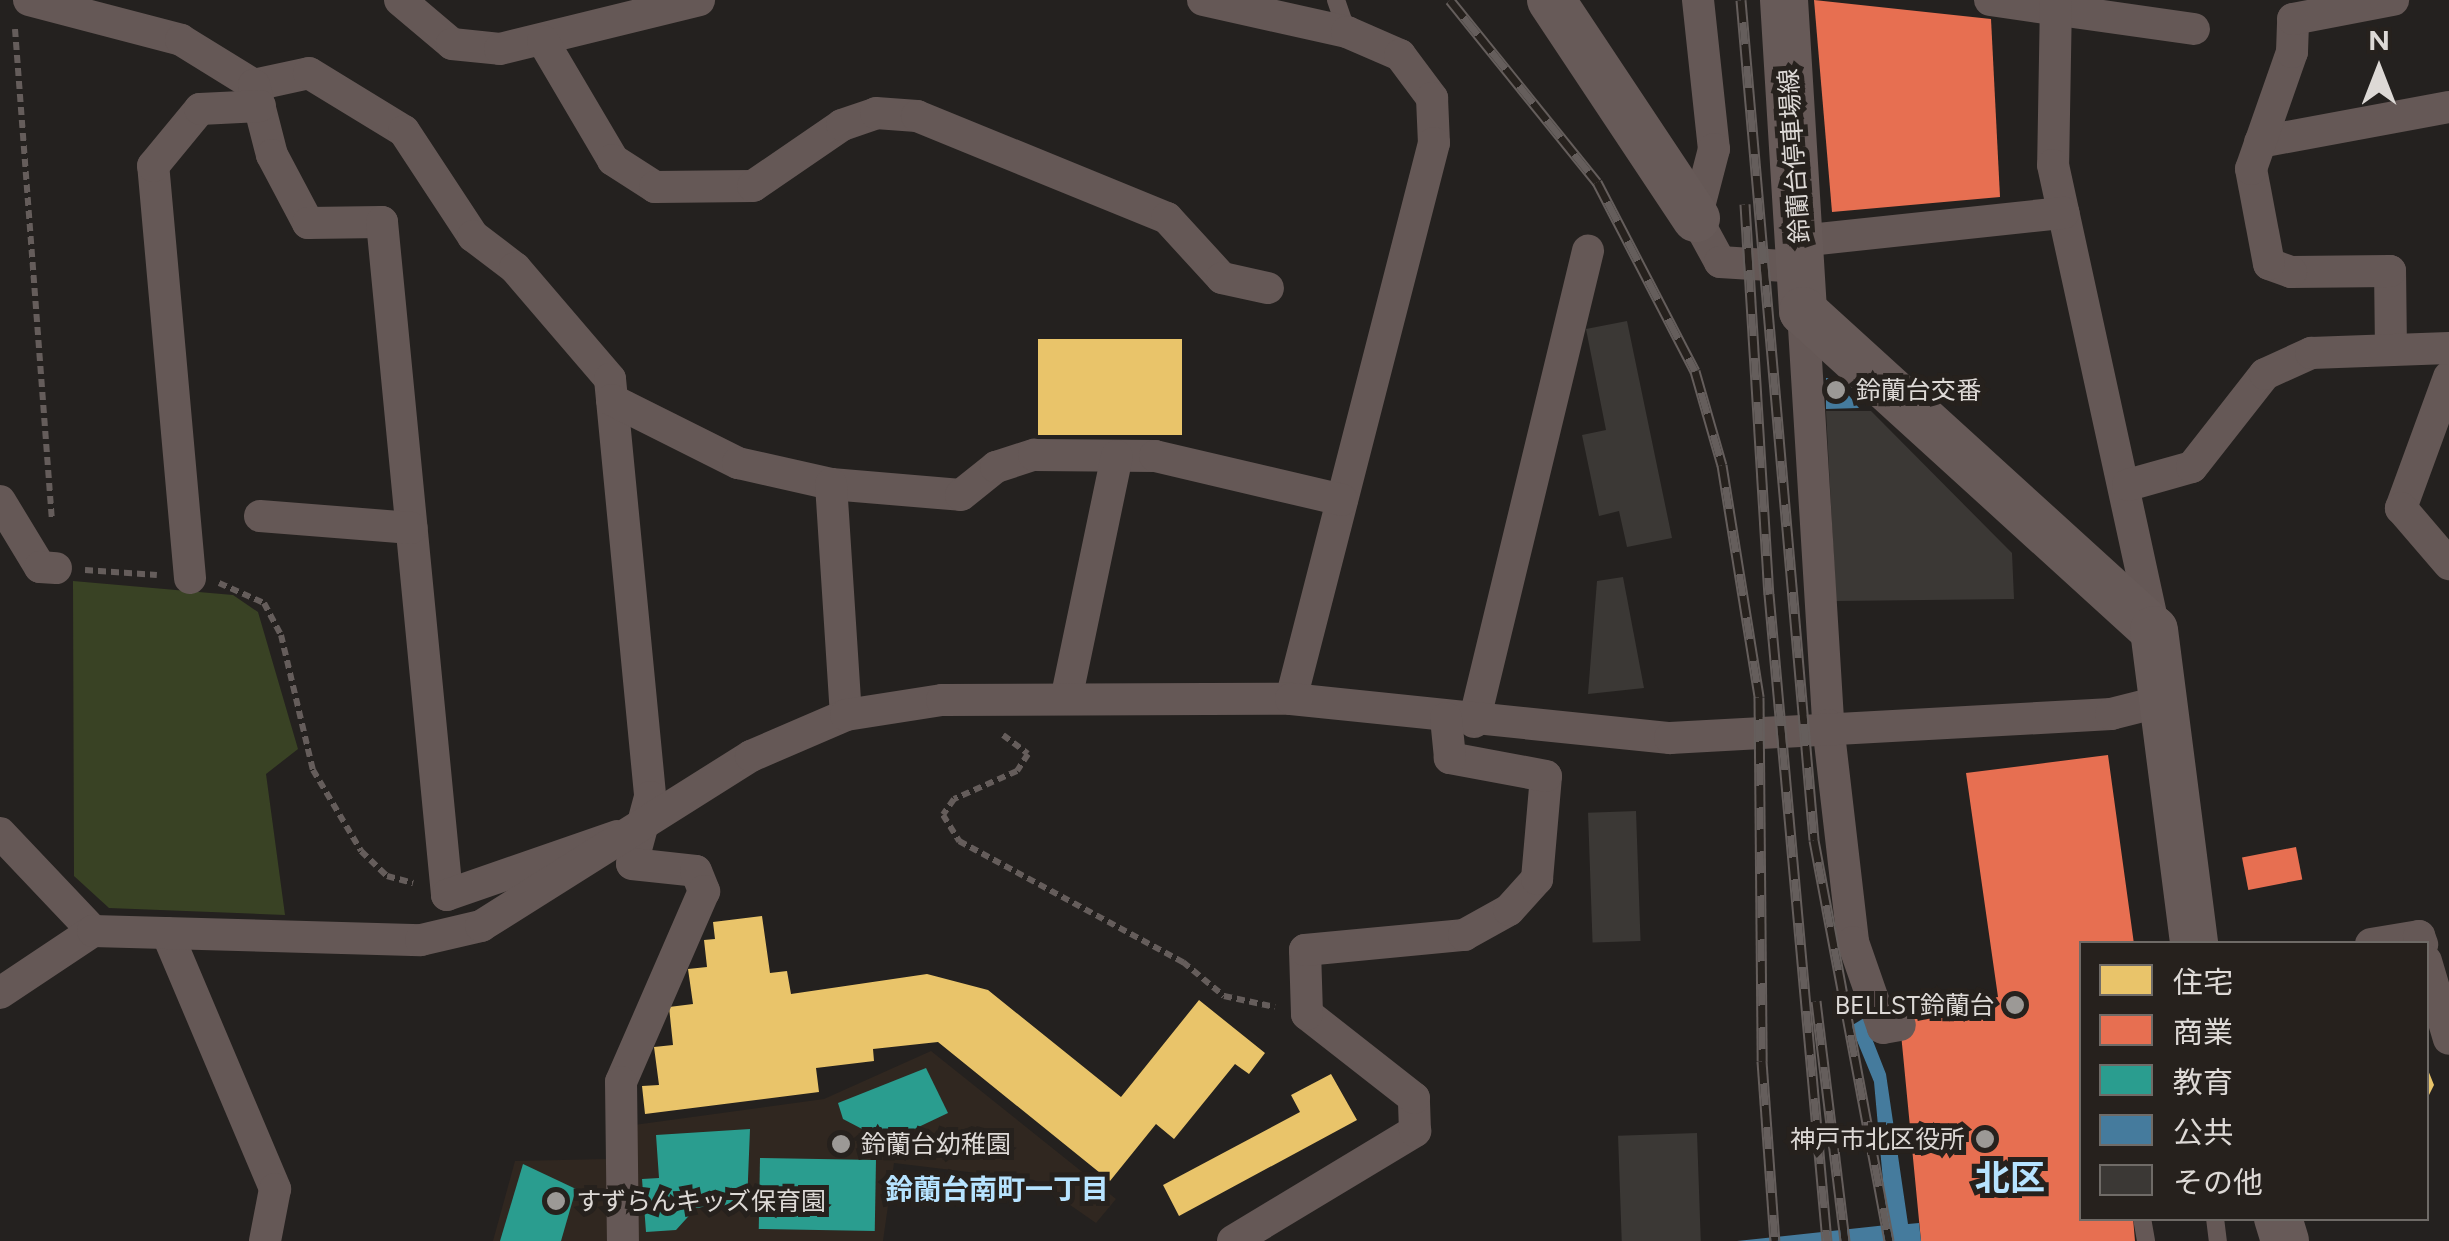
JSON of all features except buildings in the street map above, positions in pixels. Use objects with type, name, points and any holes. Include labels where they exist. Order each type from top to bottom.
[{"type":"street","points":[[400,0],[452,44],[543,41],[600,12],[699,0]]},
{"type":"street","points":[[1203,0],[1347,32],[1400,55],[1432,98],[1434,143],[1291,699]]},
{"type":"street","points":[[1550,0],[1696,218],[1720,262],[1802,273],[2064,213]]},
{"type":"street","points":[[1696,218],[1714,149],[1698,0]]},
{"type":"street","name":"鈴蘭台停車場線","points":[[1784,0],[1802,273]]},
{"type":"street","points":[[1990,0],[2053,5],[2194,28]]},
{"type":"street","points":[[2390,350],[2390,270],[2291,272],[2270,264],[2251,169],[2292,52],[2293,19],[2393,0]]},
{"type":"street","points":[[2053,5],[2053,165],[2128,485],[2154,630],[2158,702],[2194,941]]},
{"type":"street","points":[[23,8],[180,40],[257,96],[272,155],[308,224],[382,222],[447,895],[596,836],[632,836]]},
{"type":"street","points":[[543,41],[614,160],[655,188],[753,186],[842,125],[876,114],[917,116],[1167,218],[1222,278],[1268,288]]},
{"type":"street","points":[[190,578],[153,166],[200,110],[257,96],[309,73],[404,131],[472,236],[527,282],[610,379],[650,797],[632,836],[632,864],[696,871],[704,891],[620,1082],[623,1241]]},
{"type":"street","points":[[2260,142],[2449,106]]},
{"type":"street","points":[[1234,1241],[1415,1131],[1414,1098],[1307,1014],[1305,950],[1464,934],[1510,910],[1537,879],[1546,776],[1450,758],[1588,251]]},
{"type":"street","points":[[1802,273],[2154,630]]},
{"type":"street","points":[[1802,273],[1828,725],[1854,942],[1882,1024]]},
{"type":"street","points":[[2128,485],[2192,467],[2265,374],[2311,353],[2449,348]]},
{"type":"street","points":[[2449,377],[2400,508],[2449,564]]},
{"type":"street","points":[[612,400],[738,463],[830,484],[961,495],[996,467],[1034,455],[1117,456],[1342,500]]},
{"type":"street","points":[[1068,696],[1117,456]]},
{"type":"street","points":[[830,484],[846,714]]},
{"type":"street","points":[[0,501],[40,567],[56,568]]},
{"type":"street","points":[[260,516],[412,528]]},
{"type":"street","points":[[0,992],[92,931],[421,940],[481,926],[632,836],[751,756],[846,714],[942,700],[1068,696],[1291,699],[1460,720],[1670,738],[1828,725],[2112,714],[2158,702]]},
{"type":"street","points":[[0,833],[92,931]]},
{"type":"street","points":[[167,933],[275,1190],[265,1241]]},
{"type":"street","points":[[2390,941],[2419,936],[2421,941]]},
{"type":"street","points":[[2429,971],[2449,1040]]},
{"type":"lane","points":[[1336,0],[1347,32]]},
{"type":"path","points":[[23,8],[56,568],[233,585],[264,604],[282,635],[313,770],[361,851],[386,876],[447,895]]},
{"type":"path","points":[[942,700],[1028,754],[1017,771],[954,799],[944,815],[959,842],[1183,962],[1224,996],[1307,1014]]},
{"type":"shaded area","name":"鈴蘭台幼稚園","points":[[931,1051],[1116,1199],[1096,1223],[1034,1180],[894,1163],[883,1241],[636,1241],[634,1125],[824,1099]]},
{"type":"shaded area","name":"すずらんキッズ保育園","points":[[608,1159],[609,1241],[493,1241],[515,1161]]},
{"type":"green space","points":[[73,581],[233,595],[258,612],[298,749],[266,774],[285,915],[109,908],[74,876]]},
{"type":"railway","points":[[1450,0],[1597,182],[1695,371],[1722,465],[1759,697],[1762,1061],[1775,1241]]},
{"type":"railway","points":[[1741,0],[1814,840],[1889,1241]]},
{"type":"railway","points":[[1745,204],[1769,594],[1827,1241]]},
{"type":"railway","points":[[1816,1001],[1845,1241]]},
{"type":"place","name":"鈴蘭台交番","points":[[1836,390]]},
{"type":"place","name":"BELLST鈴蘭台","points":[[2015,1005]]},
{"type":"place","name":"神戸市北区役所","points":[[1985,1139]]},
{"type":"place","name":"鈴蘭台幼稚園","points":[[841,1144]]},
{"type":"place","name":"すずらんキッズ保育園","points":[[556,1201]]},
{"type":"district","name":"北区","points":[[2010,1178]]},
{"type":"district","name":"鈴蘭台南町一丁目","points":[[997,1189]]}]
